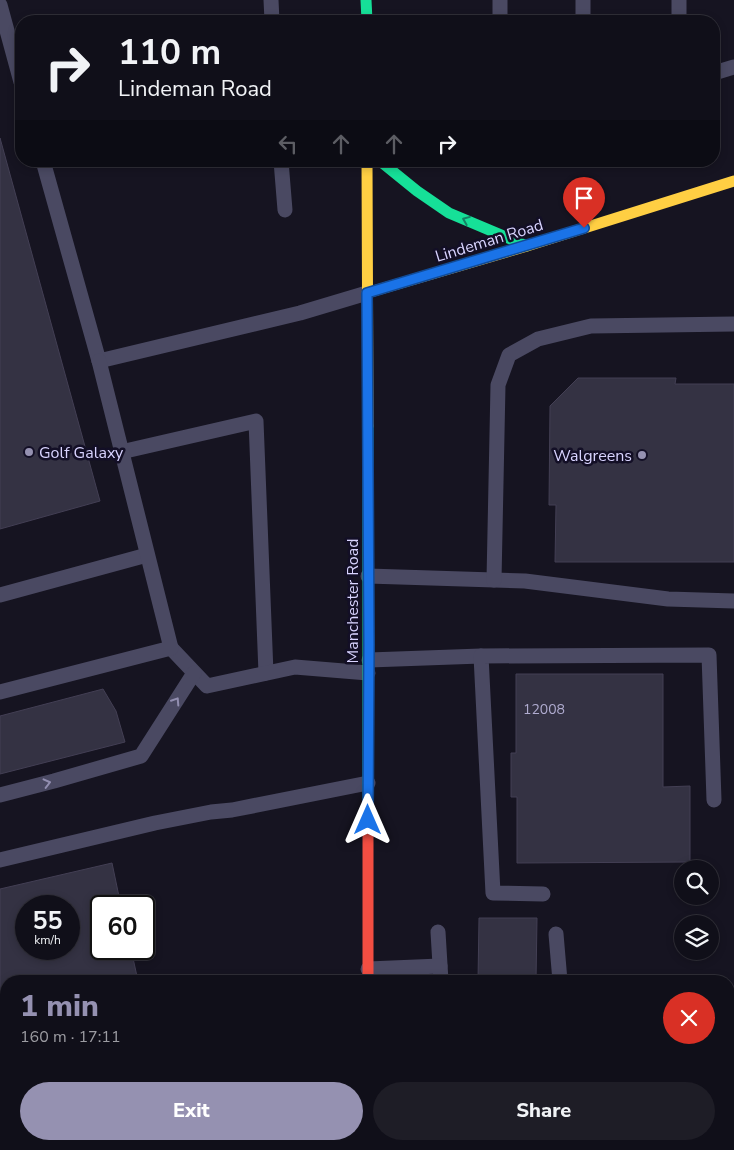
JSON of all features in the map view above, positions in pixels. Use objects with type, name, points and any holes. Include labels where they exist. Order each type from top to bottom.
[{"type":"main road","points":[[366,0],[366,15]]},
{"type":"main road","name":"Manchester Road","points":[[367,167],[368,975]]},
{"type":"main road","points":[[387,167],[417,191],[449,213],[527,246]]},
{"type":"main road","name":"Lindeman Road","points":[[367,293],[527,246],[734,181]]},
{"type":"lane","points":[[271,0],[272,15]]},
{"type":"lane","points":[[500,0],[500,15]]},
{"type":"lane","points":[[583,0],[583,15]]},
{"type":"lane","points":[[679,0],[679,15]]},
{"type":"lane","points":[[0,5],[15,60]]},
{"type":"lane","points":[[720,71],[734,67]]},
{"type":"lane","points":[[45,167],[98,361],[170,648],[207,686],[296,667],[369,666],[481,656],[709,655],[714,800]]},
{"type":"lane","points":[[281,167],[285,210]]},
{"type":"lane","points":[[98,361],[300,313],[367,293]]},
{"type":"lane","points":[[494,580],[498,385],[509,355],[538,338],[591,326],[734,324]]},
{"type":"lane","points":[[121,452],[256,421],[266,674]]},
{"type":"lane","points":[[0,595],[147,555]]},
{"type":"lane","points":[[368,576],[525,580],[668,599],[734,601]]},
{"type":"lane","points":[[0,692],[170,648]]},
{"type":"lane","points":[[481,656],[493,893],[543,894]]},
{"type":"lane","points":[[0,795],[141,756],[194,673]]},
{"type":"lane","points":[[0,860],[155,823],[368,783]]},
{"type":"lane","points":[[368,975],[441,974],[438,932]]},
{"type":"lane","points":[[556,934],[559,975]]},
{"type":"building","points":[[0,138],[100,501],[0,529]]},
{"type":"building","name":"Walgreens","points":[[578,378],[676,378],[675,384],[734,384],[734,562],[555,562],[556,505],[549,505],[550,406]]},
{"type":"building","points":[[516,674],[663,674],[663,787],[690,786],[690,860],[674,860],[674,862],[517,863],[517,797],[511,797],[511,753],[516,753]]},
{"type":"building","points":[[103,689],[116,711],[125,742],[0,774],[0,716]]},
{"type":"building","points":[[112,863],[119,895],[90,895],[90,960],[133,960],[137,975],[0,975],[0,889]]},
{"type":"building","points":[[479,918],[537,918],[536,975],[478,975]]},
{"type":"traffic: fast","points":[[366,0],[367,15]]},
{"type":"traffic: fast","points":[[387,167],[417,191],[449,213],[527,246]]},
{"type":"traffic: fast","points":[[368,426],[368,833]]},
{"type":"traffic: slow","points":[[367,167],[368,426]]},
{"type":"traffic: slow","points":[[367,293],[527,246],[734,181]]},
{"type":"traffic: jam","points":[[368,833],[368,975]]},
{"type":"place","name":"Golf Galaxy","points":[[29,452]]},
{"type":"place","name":"Walgreens","points":[[642,455]]},
{"type":"route","points":[[368,820],[367,293],[584,228]]}]
